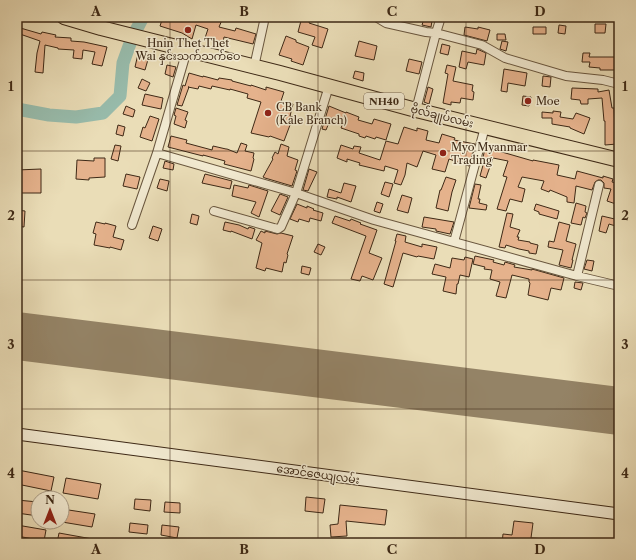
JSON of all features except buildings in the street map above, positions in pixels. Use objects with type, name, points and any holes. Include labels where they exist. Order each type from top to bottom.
[{"type":"highway","name":"ဗိုလ်ချုပ်လမ်း","points":[[64,17],[416,110],[619,160]]},
{"type":"street","points":[[254,67],[266,17]]},
{"type":"street","points":[[376,17],[386,23],[436,33],[482,45],[505,58],[566,76],[603,80],[619,84]]},
{"type":"street","points":[[416,110],[441,17]]},
{"type":"street","points":[[132,225],[157,153],[187,50]]},
{"type":"street","points":[[214,211],[278,229],[281,227],[296,193],[329,86]]},
{"type":"street","points":[[454,242],[485,127]]},
{"type":"street","points":[[157,153],[296,193],[374,220],[577,276],[619,286]]},
{"type":"street","points":[[577,276],[599,185]]},
{"type":"street","name":"အောင်ဇေယျလမ်း","points":[[17,434],[619,514]]},
{"type":"waterway","points":[[17,109],[49,115],[76,117],[103,113],[120,96],[123,63],[132,38],[143,17]]},
{"type":"runway","points":[[17,336],[619,411]]},
{"type":"place","name":"Hnin Thet Thet Wai နှင်းသက်သက်ဝေ","points":[[188,30]]},
{"type":"place","name":"Moe","points":[[528,101]]},
{"type":"place","name":"CB Bank (Kale Branch)","points":[[268,113]]},
{"type":"place","name":"Myo Myanmar Trading","points":[[443,153]]}]
